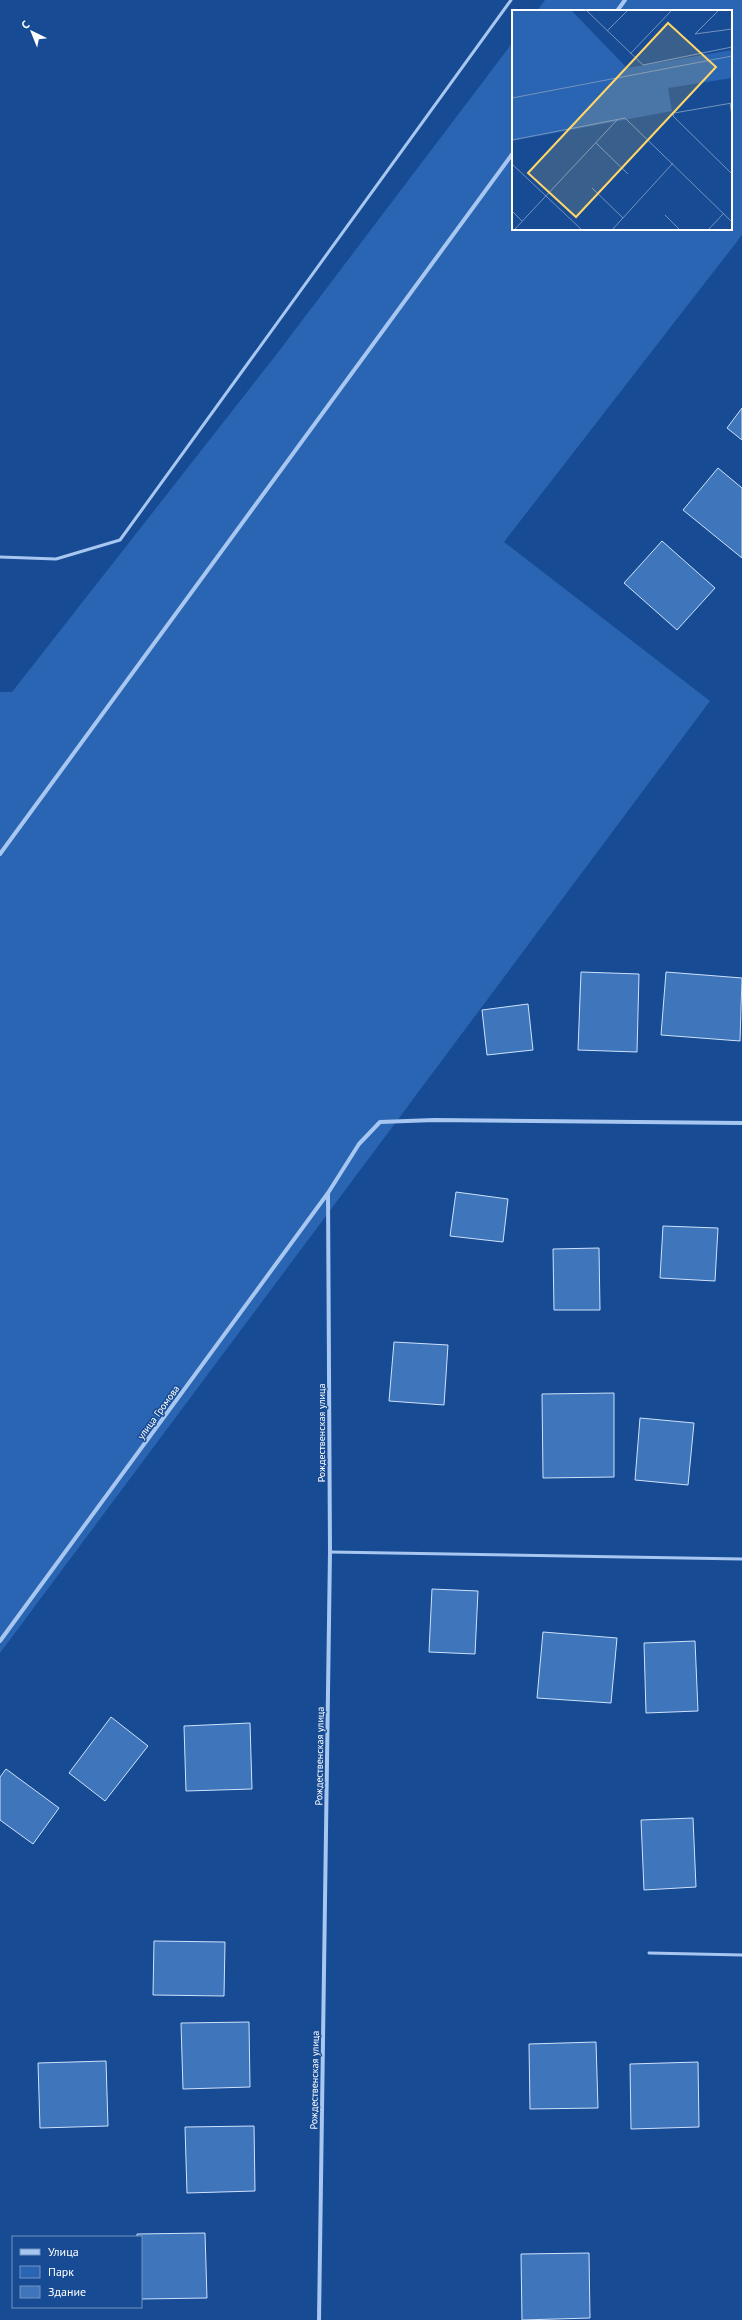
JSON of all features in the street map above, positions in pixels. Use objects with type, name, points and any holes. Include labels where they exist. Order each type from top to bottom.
[{"type":"street","points":[[618,10],[625,0]]},
{"type":"street","points":[[0,854],[512,154]]},
{"type":"street","name":"улица Громова","points":[[0,1641],[328,1193],[360,1144],[380,1122],[434,1120],[742,1123]]},
{"type":"street","name":"Рождественская улица","points":[[319,2320],[330,1552],[328,1193]]},
{"type":"lane","points":[[0,557],[56,559],[120,540],[511,0]]},
{"type":"lane","points":[[330,1552],[742,1559]]},
{"type":"lane","points":[[649,1953],[742,1955]]},
{"type":"green space","points":[[545,0],[742,0],[742,235],[504,542],[710,701],[0,1653],[0,692],[12,692],[276,355],[512,43],[512,230],[732,230],[732,10],[538,10]]},
{"type":"building","points":[[742,408],[742,440],[727,428]]},
{"type":"building","points":[[718,468],[742,488],[742,558],[683,510]]},
{"type":"building","points":[[662,541],[715,588],[677,630],[624,583]]},
{"type":"building","points":[[581,972],[639,974],[637,1052],[578,1050]]},
{"type":"building","points":[[666,972],[742,978],[740,1041],[661,1035]]},
{"type":"building","points":[[528,1004],[533,1050],[487,1055],[482,1010]]},
{"type":"building","points":[[456,1192],[508,1199],[503,1242],[450,1236]]},
{"type":"building","points":[[663,1226],[718,1228],[715,1281],[660,1278]]},
{"type":"building","points":[[599,1248],[600,1310],[554,1310],[553,1249]]},
{"type":"building","points":[[394,1342],[448,1345],[444,1405],[389,1401]]},
{"type":"building","points":[[614,1393],[614,1477],[543,1478],[542,1394]]},
{"type":"building","points":[[640,1418],[694,1423],[688,1485],[635,1480]]},
{"type":"building","points":[[432,1589],[478,1591],[475,1654],[429,1652]]},
{"type":"building","points":[[543,1632],[617,1638],[611,1703],[537,1698]]},
{"type":"building","points":[[695,1641],[698,1711],[646,1713],[644,1643]]},
{"type":"building","points":[[111,1717],[148,1746],[105,1801],[69,1773]]},
{"type":"building","points":[[250,1723],[252,1789],[186,1791],[184,1726]]},
{"type":"building","points":[[6,1769],[59,1808],[33,1844],[0,1820],[0,1777]]},
{"type":"building","points":[[693,1818],[696,1887],[644,1890],[641,1820]]},
{"type":"building","points":[[154,1941],[225,1942],[224,1996],[153,1995]]},
{"type":"building","points":[[249,2022],[250,2087],[183,2089],[181,2023]]},
{"type":"building","points":[[596,2042],[598,2108],[530,2109],[529,2044]]},
{"type":"building","points":[[106,2061],[108,2126],[40,2128],[38,2063]]},
{"type":"building","points":[[698,2062],[699,2127],[631,2129],[630,2064]]},
{"type":"building","points":[[254,2126],[255,2191],[187,2193],[185,2127]]},
{"type":"building","points":[[205,2233],[207,2298],[142,2299],[142,2236],[137,2236],[137,2234]]},
{"type":"building","points":[[589,2253],[590,2318],[522,2320],[521,2254]]}]
